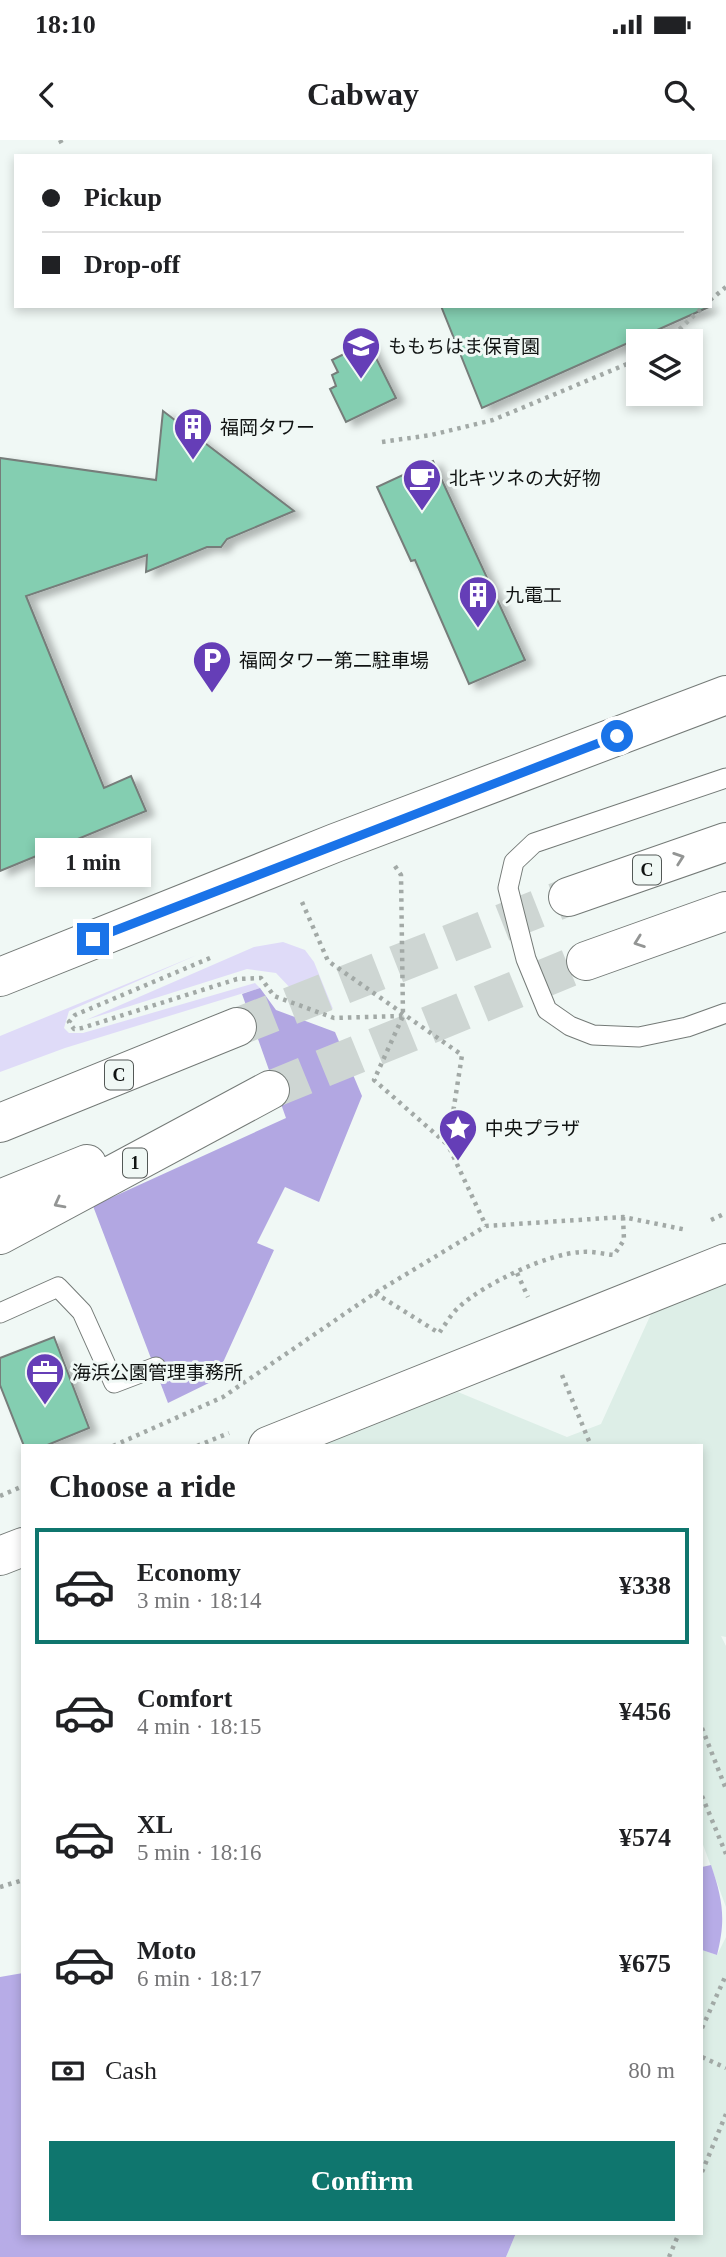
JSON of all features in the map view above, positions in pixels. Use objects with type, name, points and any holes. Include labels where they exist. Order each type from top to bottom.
[{"type":"main road","points":[[0,977],[335,843],[726,695]]},
{"type":"main road","name":"C","points":[[568,897],[726,842]]},
{"type":"main road","points":[[586,961],[726,911]]},
{"type":"main road","name":"C","points":[[0,1093],[237,1027],[0,1123]]},
{"type":"main road","name":"1","points":[[0,1199],[270,1090],[0,1235]]},
{"type":"main road","points":[[273,1444],[726,1263]]},
{"type":"main road","points":[[0,1556],[21,1548]]},
{"type":"lane","points":[[726,778],[534,843],[514,862],[508,888],[526,959],[547,1010],[570,1027],[593,1035],[639,1037],[687,1027],[726,1013]]},
{"type":"lane","points":[[0,1313],[58,1287],[82,1312],[114,1383],[156,1367]]},
{"type":"path","points":[[712,298],[726,287]]},
{"type":"path","points":[[680,329],[702,308]]},
{"type":"path","points":[[382,442],[431,435],[493,420],[626,364]]},
{"type":"path","points":[[395,865],[401,875],[403,1016],[374,1080],[448,1145],[486,1226]]},
{"type":"path","points":[[301,902],[328,961],[462,1055],[448,1145]]},
{"type":"path","points":[[210,958],[75,1015],[69,1022],[74,1029],[82,1028],[237,979],[261,978],[274,996],[334,1018],[403,1016]]},
{"type":"path","points":[[706,1222],[726,1213]]},
{"type":"path","points":[[375,1293],[439,1333],[459,1307],[517,1273],[549,1259],[580,1252],[614,1255],[624,1240],[623,1217]]},
{"type":"path","points":[[117,1444],[223,1396],[375,1293],[486,1226],[623,1217],[686,1231],[696,1226]]},
{"type":"path","points":[[544,1334],[590,1444]]},
{"type":"path","points":[[0,1496],[21,1487]]},
{"type":"path","points":[[703,1731],[726,1789]]},
{"type":"path","points":[[703,1798],[726,1854]]},
{"type":"path","points":[[0,1886],[21,1881]]},
{"type":"path","points":[[703,2026],[726,1975]]},
{"type":"path","points":[[703,2057],[726,2068]]},
{"type":"path","points":[[703,2170],[726,2114]]},
{"type":"path","points":[[669,2257],[677,2235]]},
{"type":"shaded area","points":[[283,942],[305,950],[314,962],[333,1009],[295,993],[276,973],[247,969],[86,1020],[254,947]]},
{"type":"shaded area","points":[[197,955],[69,1011],[64,1028],[69,1033],[83,1033],[255,983],[260,988],[65,1048],[0,1072],[0,1036]]},
{"type":"shaded area","points":[[260,988],[276,1010],[335,1032],[362,1096],[319,1202],[285,1187],[257,1243],[274,1250],[215,1380],[168,1403],[93,1206],[286,1118],[242,994]]},
{"type":"shaded area","points":[[726,1279],[726,1637],[721,1636],[726,1646],[726,1907],[703,1845],[703,1444],[310,1444],[458,1392],[567,1437],[601,1424],[656,1303]]},
{"type":"shaded area","points":[[711,1865],[722,1910],[722,1931],[717,1955],[703,1950],[703,1867]]},
{"type":"shaded area","points":[[726,1937],[726,2257],[506,2257],[515,2235],[703,2235],[703,1950],[717,1955]]},
{"type":"shaded area","points":[[21,1973],[21,2235],[515,2235],[506,2257],[0,2257],[0,1977]]},
{"type":"building","points":[[442,308],[707,308],[659,329],[626,329],[626,344],[482,408]]},
{"type":"building","name":"ももちはま保育園","points":[[368,342],[396,398],[346,422],[330,389],[336,386],[332,375],[338,372],[332,360]]},
{"type":"building","points":[[163,411],[294,511],[227,539],[221,547],[207,547],[146,572],[147,555],[26,596],[104,788],[131,776],[146,811],[0,871],[0,458],[156,480]]},
{"type":"building","points":[[433,461],[525,660],[469,684],[415,560],[411,561],[377,487]]},
{"type":"building","name":"海浜公園管理事務所","points":[[54,1337],[89,1428],[50,1444],[23,1444],[0,1385],[0,1358]]},
{"type":"tunnel","points":[[237,1027],[568,897]]},
{"type":"tunnel","points":[[270,1090],[586,961]]},
{"type":"place","name":"ももちはま保育園","points":[[361,380]]},
{"type":"place","name":"福岡タワー","points":[[193,461]]},
{"type":"place","name":"北キツネの大好物","points":[[422,512]]},
{"type":"place","name":"九電工","points":[[478,629]]},
{"type":"place","name":"福岡タワー第二駐車場","points":[[212,694]]},
{"type":"place","name":"中央プラザ","points":[[458,1162]]},
{"type":"place","name":"海浜公園管理事務所","points":[[45,1406]]},
{"type":"route","points":[[93,939],[617,736]]}]
